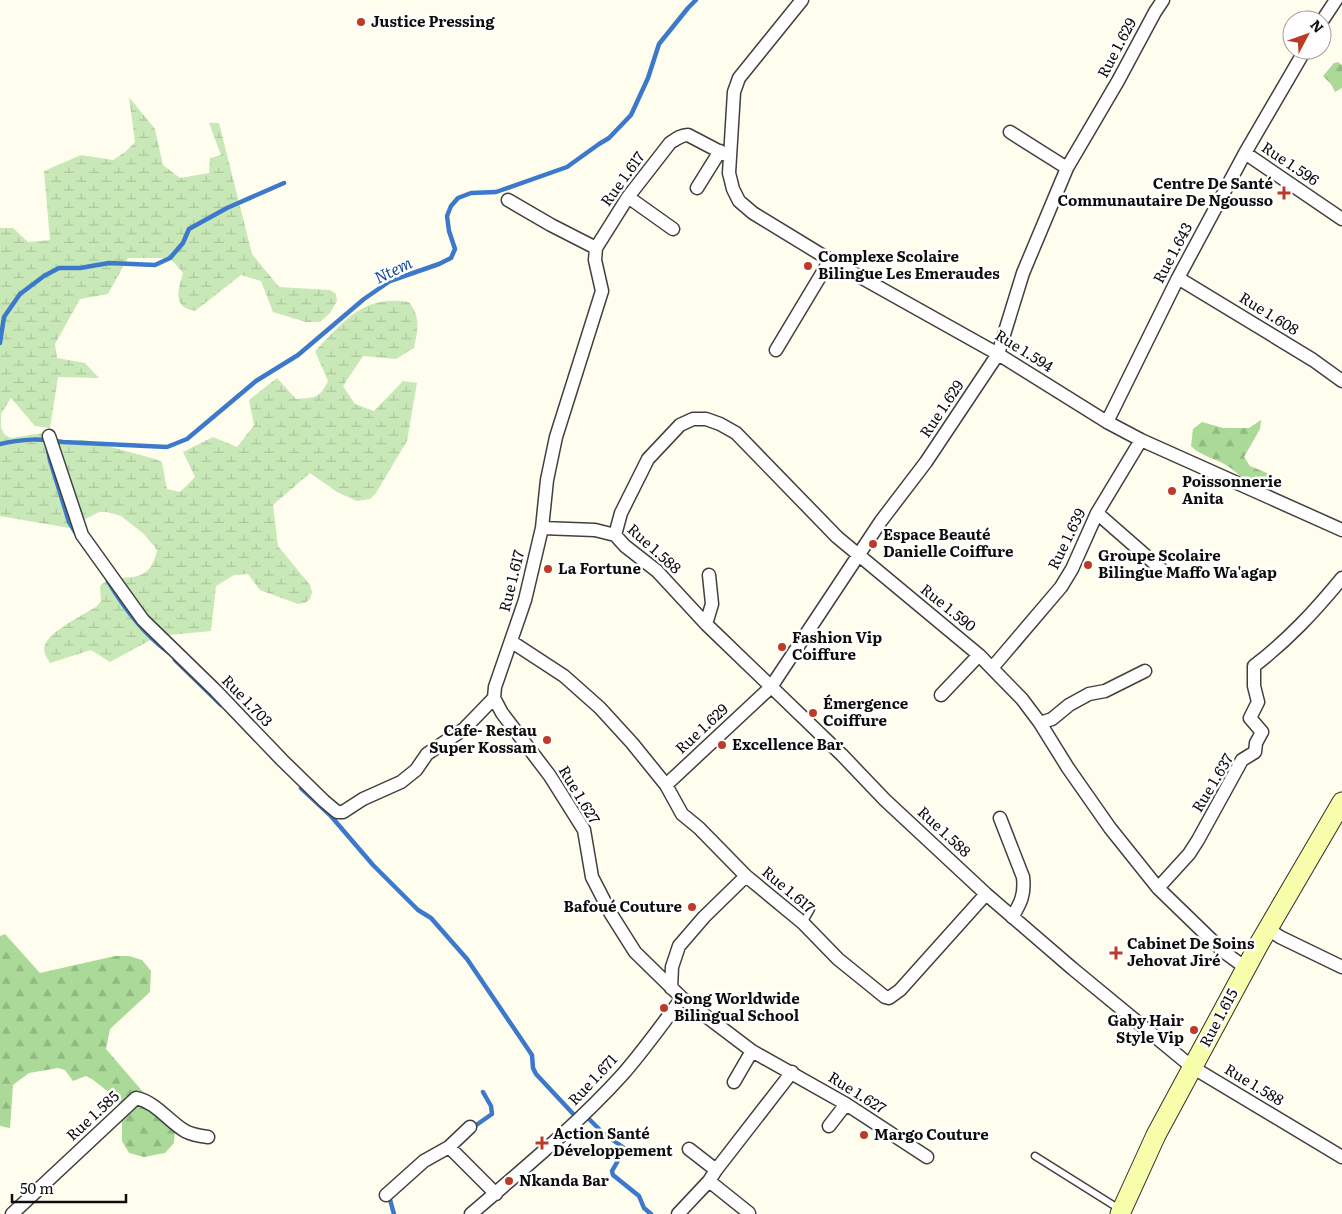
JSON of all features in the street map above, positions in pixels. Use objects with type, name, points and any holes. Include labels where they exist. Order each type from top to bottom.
[{"type":"street","points":[[697,188],[725,154],[734,92],[739,78],[802,0]]},
{"type":"street","name":"Rue 1.629","points":[[666,784],[772,687],[881,521],[926,462],[998,354],[1023,273],[1067,168],[1163,0]]},
{"type":"street","name":"Rue 1.643","points":[[1108,422],[1178,278],[1245,153],[1299,60]]},
{"type":"street","points":[[1010,132],[1067,168]]},
{"type":"street","name":"Rue 1.617","points":[[725,154],[694,137],[683,135],[670,143],[628,196],[596,248],[595,260],[602,291],[556,437],[547,480],[542,528],[525,600],[512,642],[564,676],[600,708],[666,784],[682,814],[699,828],[746,876],[803,924],[838,959],[885,997],[889,998],[900,990],[986,894]]},
{"type":"street","name":"Rue 1.596","points":[[1245,153],[1342,219]]},
{"type":"street","name":"Rue 1.594","points":[[725,154],[733,189],[739,201],[754,213],[830,260],[998,354],[1108,422],[1142,440],[1342,530]]},
{"type":"street","points":[[628,196],[673,229]]},
{"type":"street","points":[[508,200],[550,225],[596,248]]},
{"type":"street","points":[[776,350],[830,260]]},
{"type":"street","name":"Rue 1.608","points":[[1178,278],[1313,360],[1342,381]]},
{"type":"street","name":"Rue 1.590","points":[[615,535],[621,513],[648,458],[680,425],[693,419],[706,419],[736,433],[837,537],[979,655],[1022,699],[1110,828],[1158,888],[1224,952],[1246,968]]},
{"type":"street","name":"Rue 1.703","points":[[49,436],[82,535],[143,620],[289,767],[338,812],[343,812],[363,799],[401,782],[416,770],[427,754],[464,729],[494,698]]},
{"type":"street","name":"Rue 1.639","points":[[992,668],[1060,588],[1072,569],[1097,513],[1142,440]]},
{"type":"street","points":[[1097,513],[1161,569]]},
{"type":"street","name":"Rue 1.588","points":[[542,528],[595,530],[615,535],[625,546],[656,571],[706,624],[886,800],[1012,917],[1192,1067],[1342,1157]]},
{"type":"street","points":[[706,624],[712,604],[709,575]]},
{"type":"street","name":"Rue 1.637","points":[[1158,888],[1189,854],[1242,760],[1256,752],[1256,743],[1262,732],[1250,718],[1258,702],[1254,686],[1254,666],[1281,645],[1316,610],[1342,578]]},
{"type":"street","points":[[494,698],[494,687],[512,642]]},
{"type":"street","points":[[942,695],[979,655]]},
{"type":"street","points":[[1040,723],[1052,719],[1070,705],[1089,694],[1105,691],[1145,671]]},
{"type":"street","name":"Rue 1.627","points":[[494,698],[502,713],[550,776],[584,830],[592,877],[611,914],[635,952],[682,998],[752,1051],[846,1104],[927,1157]]},
{"type":"street","name":"Rue 1.615","points":[[1123,1213],[1156,1136],[1192,1067],[1268,929],[1342,802]]},
{"type":"street","points":[[1000,818],[1023,877],[1022,901],[1012,917]]},
{"type":"street","points":[[671,988],[672,967],[679,946],[704,917],[746,876]]},
{"type":"street","points":[[1268,929],[1280,937],[1342,967]]},
{"type":"street","name":"Rue 1.671","points":[[471,1214],[578,1120],[623,1074],[682,998]]},
{"type":"street","points":[[734,1082],[752,1051]]},
{"type":"street","points":[[678,1214],[713,1176],[792,1072]]},
{"type":"street","name":"Rue 1.585","points":[[12,1214],[136,1098],[150,1103],[185,1131],[195,1136],[208,1137]]},
{"type":"street","points":[[829,1126],[846,1104]]},
{"type":"street","points":[[386,1195],[424,1161],[449,1147],[470,1127]]},
{"type":"street","points":[[449,1147],[496,1194]]},
{"type":"street","points":[[689,1149],[749,1213]]},
{"type":"lane","points":[[803,924],[811,909]]},
{"type":"lane","points":[[1035,1156],[1123,1213]]},
{"type":"green space","points":[[1338,62],[1342,65],[1342,88],[1335,92],[1331,84],[1323,76],[1334,63]]},
{"type":"green space","points":[[129,97],[155,129],[163,165],[180,178],[209,173],[210,158],[221,155],[209,123],[219,123],[252,254],[279,287],[330,290],[336,294],[337,301],[330,313],[320,322],[306,322],[273,312],[261,281],[241,275],[195,311],[183,306],[180,302],[178,297],[183,273],[170,258],[128,258],[108,294],[80,299],[55,344],[57,358],[85,363],[99,378],[58,377],[50,428],[35,426],[11,398],[1,414],[1,428],[5,435],[11,438],[43,433],[64,443],[82,440],[89,441],[155,459],[162,462],[167,489],[180,492],[195,477],[183,452],[213,437],[237,447],[254,425],[249,400],[277,378],[296,399],[313,397],[319,394],[328,381],[315,351],[346,320],[379,302],[409,302],[418,324],[414,348],[396,359],[363,356],[343,386],[355,404],[374,411],[403,381],[417,383],[407,441],[376,493],[370,499],[357,501],[337,492],[310,473],[273,505],[278,546],[310,585],[312,592],[310,599],[305,603],[298,604],[260,590],[248,574],[234,575],[216,586],[211,631],[158,636],[110,662],[91,650],[50,663],[44,650],[45,645],[53,634],[96,607],[101,601],[100,586],[108,581],[133,577],[147,571],[153,563],[157,550],[144,534],[121,516],[107,512],[99,512],[69,528],[0,516],[0,228],[13,228],[28,242],[50,240],[44,171],[81,155],[113,160],[125,152],[135,142]]},
{"type":"green space","points":[[1261,420],[1260,429],[1244,457],[1250,466],[1267,473],[1277,488],[1261,490],[1254,487],[1226,465],[1203,455],[1191,446],[1193,429],[1202,422],[1223,428],[1249,428]]},
{"type":"green space","points":[[5,934],[40,973],[115,956],[129,956],[142,960],[151,971],[150,992],[110,1029],[106,1049],[175,1129],[174,1143],[165,1153],[144,1157],[129,1153],[122,1141],[122,1109],[115,1097],[92,1079],[86,1076],[73,1081],[65,1070],[58,1068],[29,1073],[13,1085],[10,1128],[0,1126],[0,936]]},
{"type":"waterway","name":"Ntem","points":[[0,444],[24,440],[46,440],[167,447],[187,439],[256,381],[298,355],[364,299],[390,281],[451,258],[455,249],[449,231],[447,216],[451,206],[458,198],[471,193],[496,192],[567,167],[609,138],[631,115],[648,78],[659,44],[696,0]]},
{"type":"waterway","points":[[0,343],[4,317],[20,294],[44,276],[59,268],[80,268],[109,263],[155,265],[170,258],[183,243],[189,229],[227,208],[284,183]]},
{"type":"waterway","points":[[48,450],[69,522],[77,535]]},
{"type":"waterway","points":[[108,581],[135,620],[150,637],[168,652]]},
{"type":"waterway","points":[[175,660],[221,705]]},
{"type":"waterway","points":[[301,788],[330,815],[373,865],[418,910],[431,918],[467,959],[532,1055],[533,1068],[536,1074],[577,1118]]},
{"type":"waterway","points":[[472,1128],[492,1114],[491,1106],[483,1092]]},
{"type":"waterway","points":[[584,1117],[586,1116],[603,1133],[624,1148],[612,1171],[613,1175],[639,1196],[644,1208],[651,1214]]},
{"type":"waterway","points":[[389,1196],[394,1214]]},
{"type":"place","name":"Justice Pressing","points":[[361,22]]},
{"type":"place","name":"Centre De Santé Communautaire De Ngousso","points":[[1284,193]]},
{"type":"place","name":"Complexe Scolaire Bilingue Les Emeraudes","points":[[808,266]]},
{"type":"place","name":"Poissonnerie Anita","points":[[1172,491]]},
{"type":"place","name":"Espace Beauté Danielle Coiffure","points":[[873,544]]},
{"type":"place","name":"Groupe Scolaire Bilingue Maffo Wa'agap","points":[[1088,565]]},
{"type":"place","name":"La Fortune","points":[[548,569]]},
{"type":"place","name":"Fashion Vip Coiffure","points":[[782,647]]},
{"type":"place","name":"Émergence Coiffure","points":[[813,713]]},
{"type":"place","name":"Cafe- Restau Super Kossam","points":[[547,740]]},
{"type":"place","name":"Excellence Bar","points":[[722,745]]},
{"type":"place","name":"Bafoué Couture","points":[[692,907]]},
{"type":"place","name":"Cabinet De Soins Jehovat Jiré","points":[[1116,953]]},
{"type":"place","name":"Song Worldwide Bilingual School","points":[[664,1008]]},
{"type":"place","name":"Gaby Hair Style Vip","points":[[1194,1030]]},
{"type":"place","name":"Margo Couture","points":[[864,1135]]},
{"type":"place","name":"Action Santé Développement","points":[[542,1143]]},
{"type":"place","name":"Nkanda Bar","points":[[509,1181]]}]
